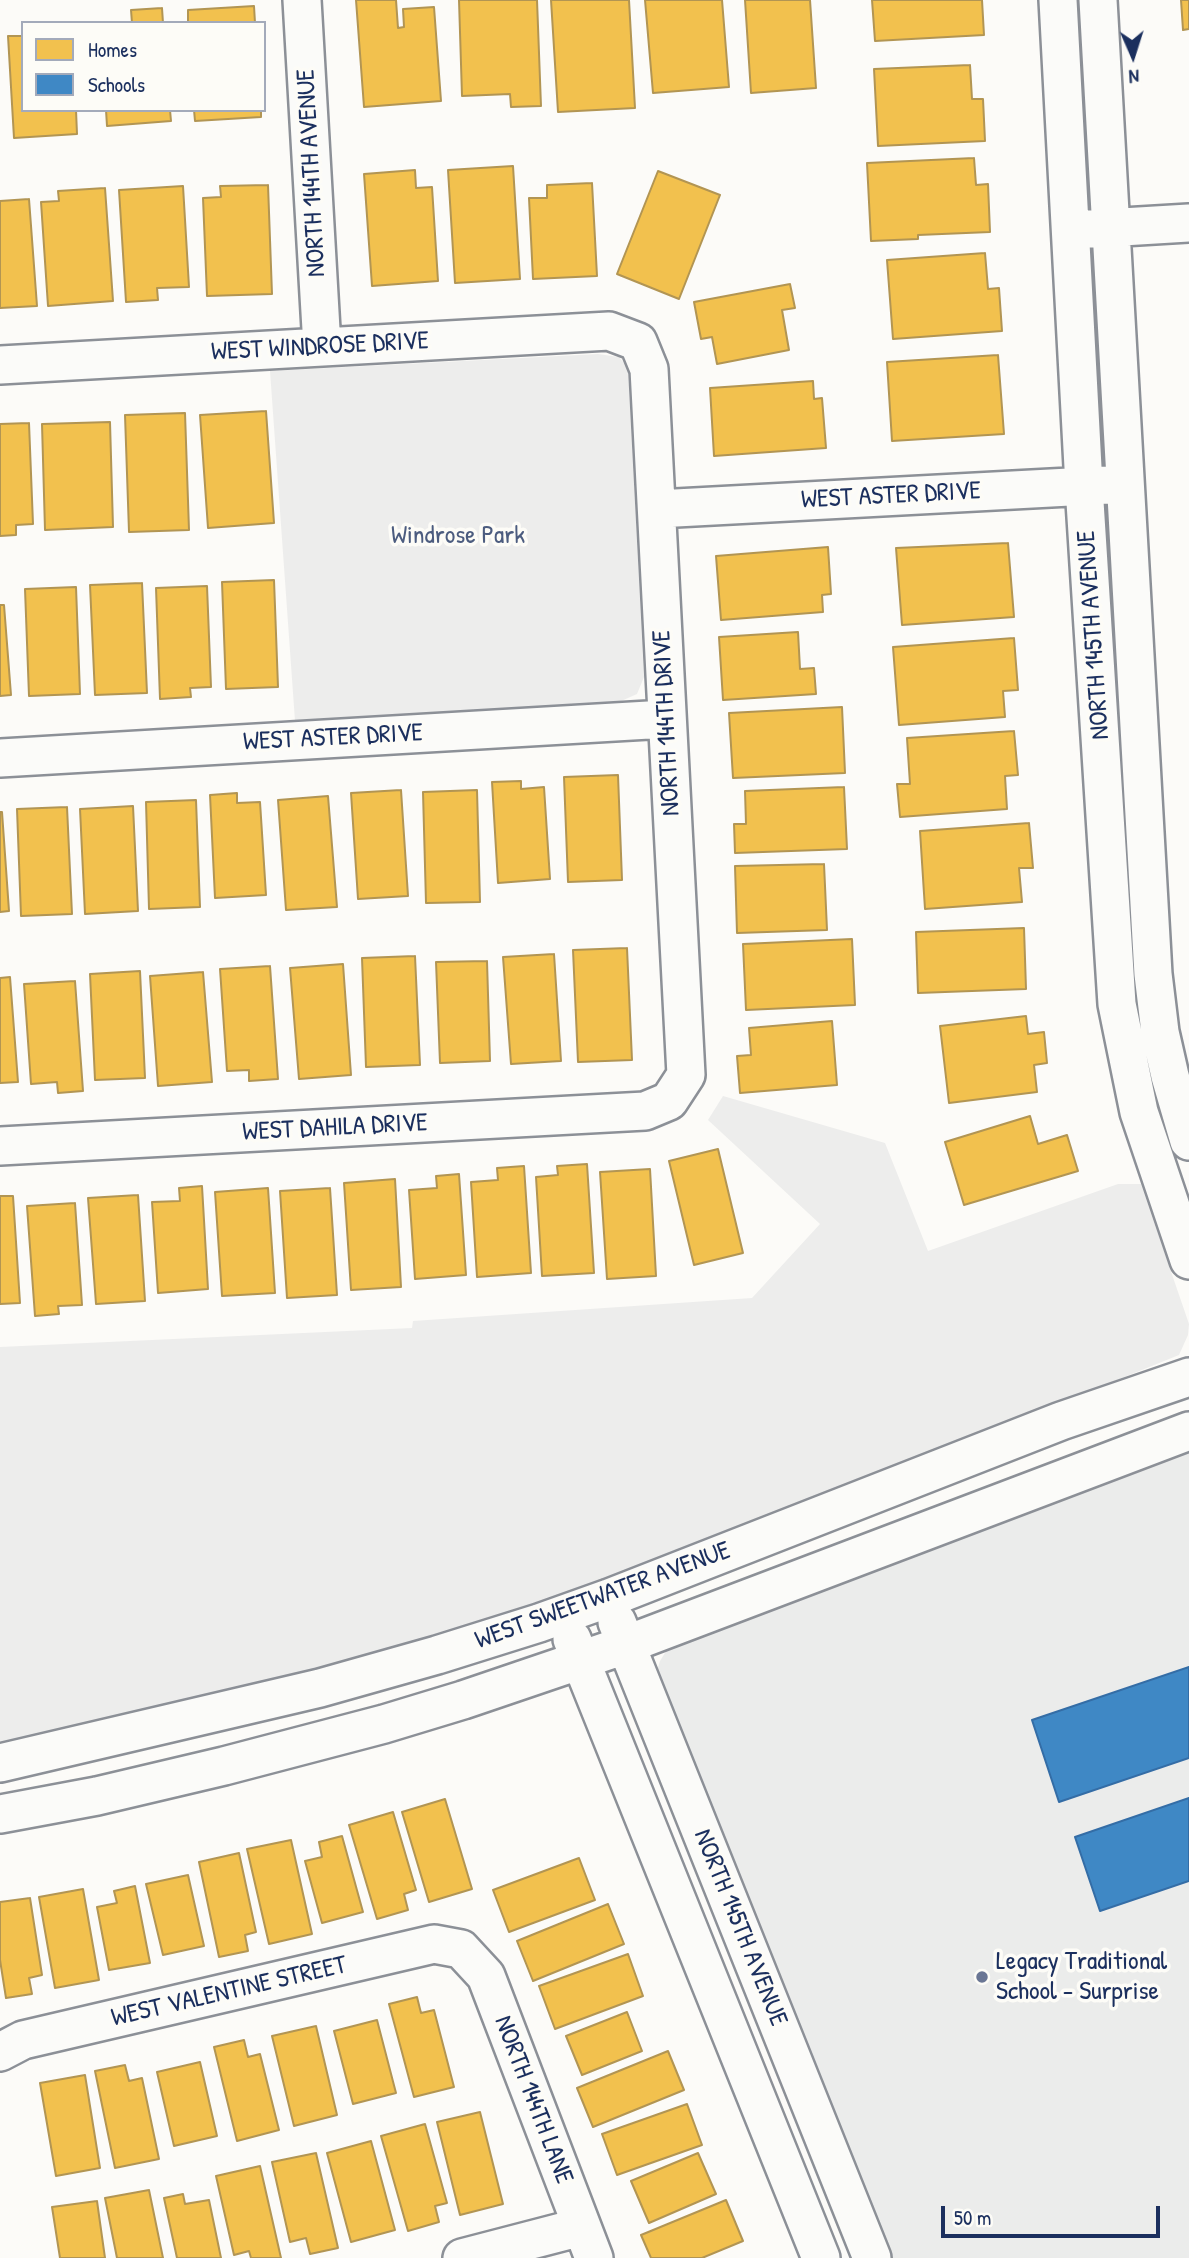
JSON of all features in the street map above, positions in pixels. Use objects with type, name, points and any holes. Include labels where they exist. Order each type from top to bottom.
[{"type":"street","name":"NORTH 144TH AVENUE","points":[[302,0],[323,347]]},
{"type":"street","name":"NORTH 145TH AVENUE","points":[[1058,0],[1084,486],[1117,1004],[1139,1112],[1189,1259]]},
{"type":"street","name":"NORTH 145TH AVENUE","points":[[1098,0],[1153,974],[1160,1032],[1189,1141]]},
{"type":"street","points":[[1070,230],[1189,223]]},
{"type":"street","name":"WEST WINDROSE DRIVE","points":[[0,365],[609,331],[638,342]]},
{"type":"street","name":"NORTH 144TH DRIVE","points":[[638,342],[649,369],[686,1075],[669,1101]]},
{"type":"street","name":"WEST ASTER DRIVE","points":[[657,509],[1125,484]]},
{"type":"street","name":"WEST ASTER DRIVE","points":[[0,758],[666,719]]},
{"type":"street","name":"WEST DAHILA DRIVE","points":[[0,1146],[645,1111],[669,1101]]},
{"type":"street","name":"WEST SWEETWATER AVENUE","points":[[0,1763],[320,1688],[564,1615],[1048,1426],[1189,1377]]},
{"type":"street","name":"WEST SWEETWATER AVENUE","points":[[0,1814],[97,1796],[302,1745],[463,1700],[625,1645],[1189,1431]]},
{"type":"street","name":"NORTH 145TH AVENUE","points":[[609,1598],[625,1645],[872,2258]]},
{"type":"street","name":"NORTH 145TH AVENUE","points":[[564,1615],[580,1661],[821,2258]]},
{"type":"street","name":"WEST VALENTINE STREET","points":[[0,2052],[23,2040],[434,1944],[461,1949]]},
{"type":"street","name":"NORTH 144TH LANE","points":[[461,1949],[486,1976],[588,2242]]},
{"type":"street","points":[[462,2258],[588,2242]]},
{"type":"shaded area","name":"Legacy Traditional School - Surprise","points":[[1189,1448],[1189,2258],[891,2258],[658,1695],[655,1677],[660,1661],[668,1648]]},
{"type":"green space","name":"Windrose Park","points":[[598,354],[619,357],[628,368],[644,677],[637,694],[619,702],[295,721],[270,371]]},
{"type":"green space","points":[[723,1096],[885,1143],[928,1251],[1118,1184],[1141,1184],[1189,1324],[1188,1335],[1179,1355],[584,1595],[496,1626],[0,1753],[0,1347],[412,1328],[413,1321],[752,1298],[820,1224],[708,1120]]},
{"type":"building: Homes","points":[[356,0],[396,0],[398,28],[404,27],[403,9],[434,7],[441,101],[364,107]]},
{"type":"building: Homes","points":[[459,0],[537,0],[541,106],[511,107],[510,94],[462,96]]},
{"type":"building: Homes","points":[[551,0],[629,0],[635,108],[558,112]]},
{"type":"building: Homes","points":[[645,0],[722,0],[729,87],[653,93]]},
{"type":"building: Homes","points":[[745,0],[810,0],[816,88],[751,93]]},
{"type":"building: Homes","points":[[872,0],[982,0],[984,35],[875,41]]},
{"type":"building: Homes","points":[[1181,0],[1189,0],[1189,29],[1183,30]]},
{"type":"building: Homes","points":[[254,6],[255,21],[188,21],[188,10]]},
{"type":"building: Homes","points":[[162,8],[163,21],[132,21],[131,10]]},
{"type":"building: Homes","points":[[8,36],[21,36],[21,112],[76,112],[77,134],[14,138]]},
{"type":"building: Homes","points":[[970,65],[972,99],[983,99],[985,141],[878,146],[874,69]]},
{"type":"building: Homes","points":[[106,112],[170,112],[171,121],[107,126]]},
{"type":"building: Homes","points":[[194,112],[261,112],[261,117],[195,121]]},
{"type":"building: Homes","points":[[974,158],[976,185],[988,184],[990,232],[918,235],[918,239],[871,241],[867,163]]},
{"type":"building: Homes","points":[[513,166],[520,279],[455,283],[448,170]]},
{"type":"building: Homes","points":[[415,170],[416,188],[432,187],[438,281],[372,286],[364,174]]},
{"type":"building: Homes","points":[[658,171],[720,195],[679,299],[617,274]]},
{"type":"building: Homes","points":[[592,183],[597,276],[533,279],[529,198],[547,198],[547,185]]},
{"type":"building: Homes","points":[[268,185],[272,294],[207,296],[203,198],[221,197],[220,186]]},
{"type":"building: Homes","points":[[183,186],[189,287],[157,288],[158,300],[126,302],[119,190]]},
{"type":"building: Homes","points":[[105,188],[113,301],[48,306],[41,202],[59,201],[58,191]]},
{"type":"building: Homes","points":[[29,199],[37,306],[0,308],[0,201]]},
{"type":"building: Homes","points":[[985,253],[988,289],[999,288],[1002,331],[893,339],[887,260]]},
{"type":"building: Homes","points":[[790,284],[795,308],[782,310],[789,350],[717,364],[712,337],[701,339],[694,302]]},
{"type":"building: Homes","points":[[998,355],[1004,434],[892,441],[887,362]]},
{"type":"building: Homes","points":[[813,381],[814,399],[822,398],[826,448],[714,456],[710,388]]},
{"type":"building: Homes","points":[[266,411],[274,523],[208,528],[200,415]]},
{"type":"building: Homes","points":[[185,413],[189,530],[129,532],[125,415]]},
{"type":"building: Homes","points":[[110,422],[113,527],[45,530],[42,424]]},
{"type":"building: Homes","points":[[29,423],[33,524],[16,525],[16,535],[0,536],[0,424]]},
{"type":"building: Homes","points":[[1008,543],[1014,617],[902,625],[896,548]]},
{"type":"building: Homes","points":[[828,547],[831,594],[822,595],[823,612],[721,620],[716,556]]},
{"type":"building: Homes","points":[[274,580],[278,687],[226,689],[222,582]]},
{"type":"building: Homes","points":[[142,583],[147,693],[95,695],[90,585]]},
{"type":"building: Homes","points":[[207,586],[211,687],[190,688],[191,697],[160,699],[156,588]]},
{"type":"building: Homes","points":[[76,587],[80,694],[29,696],[25,589]]},
{"type":"building: Homes","points":[[0,605],[4,605],[11,695],[0,696]]},
{"type":"building: Homes","points":[[798,632],[800,669],[814,668],[816,694],[723,700],[719,637]]},
{"type":"building: Homes","points":[[1014,638],[1018,690],[1003,691],[1005,717],[899,725],[893,647]]},
{"type":"building: Homes","points":[[842,707],[845,773],[733,778],[729,713]]},
{"type":"building: Homes","points":[[1014,731],[1018,775],[1005,776],[1007,809],[900,817],[897,784],[910,784],[907,738]]},
{"type":"building: Homes","points":[[618,775],[622,880],[568,882],[564,777]]},
{"type":"building: Homes","points":[[521,781],[521,789],[544,787],[550,879],[498,883],[492,782]]},
{"type":"building: Homes","points":[[844,787],[847,849],[735,853],[734,824],[746,824],[745,791]]},
{"type":"building: Homes","points":[[401,790],[408,896],[358,899],[351,793]]},
{"type":"building: Homes","points":[[477,790],[480,902],[426,903],[423,792]]},
{"type":"building: Homes","points":[[237,793],[237,803],[260,802],[266,895],[215,898],[210,795]]},
{"type":"building: Homes","points":[[328,796],[337,907],[286,910],[278,800]]},
{"type":"building: Homes","points":[[196,800],[200,907],[149,909],[146,802]]},
{"type":"building: Homes","points":[[133,806],[138,911],[85,914],[80,809]]},
{"type":"building: Homes","points":[[67,807],[72,914],[21,916],[17,809]]},
{"type":"building: Homes","points":[[0,812],[9,911],[0,912]]},
{"type":"building: Homes","points":[[1029,823],[1033,868],[1019,868],[1022,902],[925,909],[920,831]]},
{"type":"building: Homes","points":[[824,864],[827,930],[737,933],[735,866]]},
{"type":"building: Homes","points":[[1024,928],[1026,989],[918,993],[916,932]]},
{"type":"building: Homes","points":[[852,939],[855,1005],[746,1010],[743,944]]},
{"type":"building: Homes","points":[[627,948],[632,1060],[578,1062],[573,950]]},
{"type":"building: Homes","points":[[554,954],[561,1061],[511,1064],[503,957]]},
{"type":"building: Homes","points":[[415,956],[420,1065],[366,1067],[362,958]]},
{"type":"building: Homes","points":[[487,961],[490,1061],[440,1063],[436,962]]},
{"type":"building: Homes","points":[[343,964],[351,1075],[299,1079],[290,968]]},
{"type":"building: Homes","points":[[270,966],[278,1079],[249,1081],[249,1070],[227,1071],[220,969]]},
{"type":"building: Homes","points":[[140,971],[145,1078],[95,1080],[90,974]]},
{"type":"building: Homes","points":[[203,972],[212,1082],[158,1086],[150,976]]},
{"type":"building: Homes","points":[[10,977],[18,1082],[0,1083],[0,978]]},
{"type":"building: Homes","points":[[75,981],[83,1091],[58,1093],[57,1082],[31,1084],[24,984]]},
{"type":"building: Homes","points":[[1026,1016],[1028,1034],[1044,1032],[1047,1063],[1034,1065],[1037,1092],[949,1103],[940,1026]]},
{"type":"building: Homes","points":[[832,1021],[837,1085],[740,1093],[737,1056],[751,1055],[749,1028]]},
{"type":"building: Homes","points":[[1030,1116],[1038,1144],[1067,1135],[1078,1171],[964,1205],[945,1142]]},
{"type":"building: Homes","points":[[718,1149],[743,1253],[694,1265],[669,1161]]},
{"type":"building: Homes","points":[[587,1164],[594,1273],[542,1276],[536,1177],[558,1175],[557,1166]]},
{"type":"building: Homes","points":[[524,1166],[531,1273],[477,1277],[471,1182],[498,1180],[497,1168]]},
{"type":"building: Homes","points":[[650,1169],[656,1276],[607,1279],[600,1172]]},
{"type":"building: Homes","points":[[459,1174],[466,1275],[415,1279],[409,1190],[437,1188],[436,1176]]},
{"type":"building: Homes","points":[[395,1179],[401,1287],[351,1290],[344,1183]]},
{"type":"building: Homes","points":[[202,1186],[208,1289],[158,1293],[152,1202],[180,1201],[179,1188]]},
{"type":"building: Homes","points":[[268,1188],[275,1293],[222,1296],[215,1192]]},
{"type":"building: Homes","points":[[330,1188],[337,1295],[287,1298],[280,1191]]},
{"type":"building: Homes","points":[[138,1195],[145,1301],[96,1304],[88,1198]]},
{"type":"building: Homes","points":[[0,1196],[13,1196],[20,1303],[0,1304]]},
{"type":"building: Homes","points":[[75,1203],[82,1305],[58,1306],[59,1314],[35,1316],[27,1206]]},
{"type":"building: Homes","points":[[445,1799],[472,1889],[429,1902],[402,1812]]},
{"type":"building: Homes","points":[[393,1812],[416,1890],[404,1894],[408,1910],[377,1919],[349,1825]]},
{"type":"building: Homes","points":[[342,1836],[363,1912],[322,1923],[305,1861],[322,1857],[319,1842]]},
{"type":"building: Homes","points":[[291,1840],[312,1934],[269,1944],[247,1849]]},
{"type":"building: Homes","points":[[239,1853],[256,1932],[245,1935],[248,1951],[219,1957],[199,1862]]},
{"type":"building: Homes","points":[[579,1858],[595,1900],[509,1932],[493,1890]]},
{"type":"building: Homes","points":[[188,1875],[204,1946],[163,1955],[146,1884]]},
{"type":"building: Homes","points":[[135,1886],[150,1963],[109,1970],[97,1907],[117,1903],[114,1891]]},
{"type":"building: Homes","points":[[83,1889],[99,1980],[55,1988],[39,1897]]},
{"type":"building: Homes","points":[[30,1898],[42,1975],[29,1978],[32,1994],[6,1998],[0,1960],[0,1902]]},
{"type":"building: Homes","points":[[608,1904],[624,1944],[533,1981],[517,1941]]},
{"type":"building: Homes","points":[[628,1954],[643,1996],[555,2029],[539,1986]]},
{"type":"building: Homes","points":[[417,1997],[421,2013],[434,2010],[454,2087],[414,2097],[389,2004]]},
{"type":"building: Homes","points":[[627,2012],[642,2051],[582,2075],[566,2036]]},
{"type":"building: Homes","points":[[377,2020],[396,2093],[353,2104],[334,2031]]},
{"type":"building: Homes","points":[[316,2026],[337,2115],[294,2126],[272,2036]]},
{"type":"building: Homes","points":[[244,2040],[248,2057],[260,2054],[279,2130],[237,2141],[214,2047]]},
{"type":"building: Homes","points":[[668,2051],[684,2090],[593,2127],[577,2088]]},
{"type":"building: Homes","points":[[200,2062],[217,2136],[174,2146],[157,2072]]},
{"type":"building: Homes","points":[[125,2065],[129,2081],[142,2078],[159,2159],[115,2168],[95,2071]]},
{"type":"building: Homes","points":[[85,2075],[100,2168],[56,2176],[40,2083]]},
{"type":"building: Homes","points":[[687,2104],[702,2145],[617,2175],[602,2134]]},
{"type":"building: Homes","points":[[480,2112],[503,2204],[460,2215],[437,2122]]},
{"type":"building: Homes","points":[[425,2124],[447,2203],[435,2206],[439,2222],[408,2231],[381,2136]]},
{"type":"building: Homes","points":[[371,2141],[395,2230],[351,2242],[327,2153]]},
{"type":"building: Homes","points":[[316,2153],[338,2248],[310,2254],[306,2238],[290,2242],[272,2162]]},
{"type":"building: Homes","points":[[698,2153],[716,2194],[649,2223],[631,2181]]},
{"type":"building: Homes","points":[[260,2166],[281,2258],[251,2258],[249,2251],[234,2255],[216,2176]]},
{"type":"building: Homes","points":[[149,2190],[163,2258],[117,2258],[105,2198]]},
{"type":"building: Homes","points":[[183,2194],[185,2204],[209,2200],[221,2258],[177,2258],[164,2198]]},
{"type":"building: Homes","points":[[726,2200],[743,2241],[702,2258],[651,2258],[641,2235]]},
{"type":"building: Homes","points":[[97,2201],[105,2258],[60,2258],[52,2207]]},
{"type":"building: Schools","points":[[1189,1667],[1189,1758],[1059,1802],[1032,1720]]},
{"type":"building: Schools","points":[[1189,1798],[1189,1881],[1100,1911],[1075,1837]]},
{"type":"place","name":"Legacy Traditional School - Surprise","points":[[982,1977]]}]
